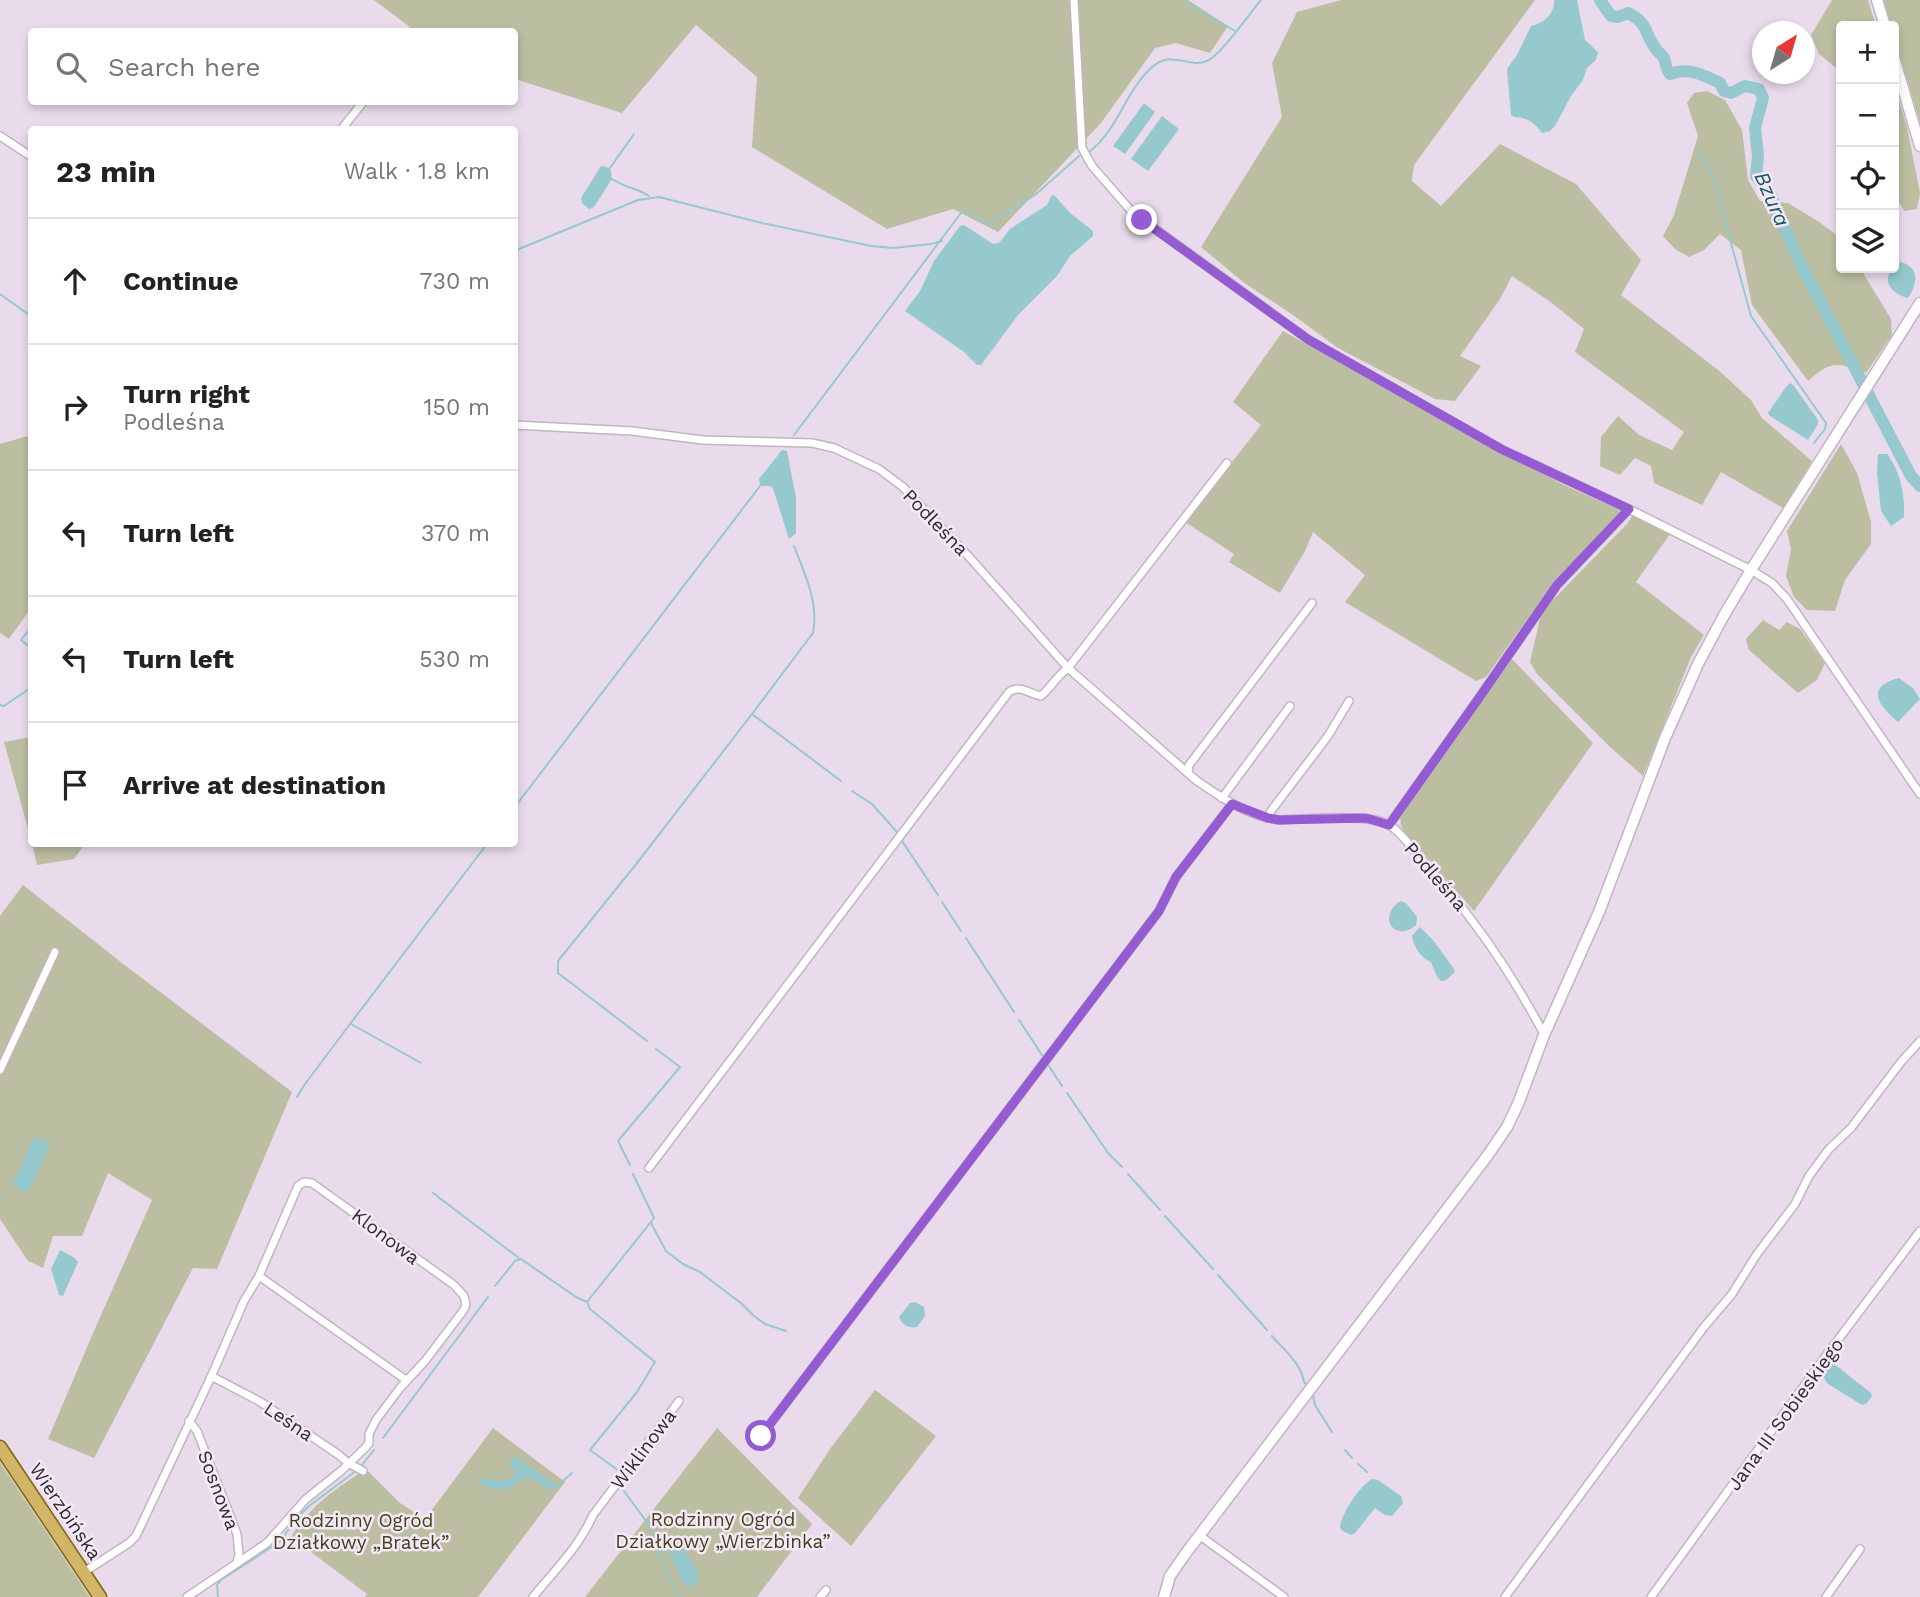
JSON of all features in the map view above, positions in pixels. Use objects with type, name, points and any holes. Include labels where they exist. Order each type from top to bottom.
[{"type":"main road","name":"Wierzbińska","points":[[0,1447],[100,1597]]},
{"type":"street","points":[[1074,0],[1082,148],[1092,166],[1132,212],[1309,340],[1503,450],[1629,509],[1772,583],[1787,599],[1920,794]]},
{"type":"street","points":[[1877,0],[1883,21]]},
{"type":"street","points":[[1899,75],[1920,146]]},
{"type":"street","points":[[344,126],[361,105]]},
{"type":"street","points":[[0,136],[28,154]]},
{"type":"street","points":[[1164,1597],[1170,1576],[1199,1535],[1500,1138],[1518,1104],[1544,1035],[1599,912],[1676,712],[1711,639],[1751,570],[1920,303]]},
{"type":"street","name":"Podleśna","points":[[518,425],[632,431],[704,440],[812,443],[834,448],[879,469],[903,487],[1068,668],[1222,798],[1279,820],[1366,818],[1389,825],[1450,890],[1475,922],[1510,972],[1544,1035]]},
{"type":"street","points":[[649,1168],[1009,692],[1015,688],[1041,696],[1068,668],[1227,463]]},
{"type":"street","points":[[1389,825],[1557,585],[1629,509]]},
{"type":"street","points":[[1188,772],[1189,765],[1312,603]]},
{"type":"street","points":[[1268,818],[1328,736],[1349,701]]},
{"type":"street","points":[[1222,798],[1290,706]]},
{"type":"street","points":[[761,1436],[1159,911],[1176,877],[1232,804]]},
{"type":"street","points":[[0,1070],[55,952]]},
{"type":"street","points":[[1505,1597],[1704,1327],[1732,1294],[1757,1254],[1795,1204],[1809,1176],[1829,1149],[1851,1128],[1920,1041]]},
{"type":"street","name":"Klonowa","points":[[84,1572],[136,1536],[244,1301],[259,1276],[298,1186],[304,1182],[312,1183],[454,1285],[464,1296],[466,1305],[425,1361],[406,1380],[376,1420],[369,1434],[369,1443],[306,1499],[267,1543],[187,1597]]},
{"type":"street","name":"Jana III Sobieskiego","points":[[1651,1597],[1920,1231]]},
{"type":"street","points":[[259,1276],[406,1380]]},
{"type":"street","name":"Leśna","points":[[211,1377],[259,1401],[339,1455],[348,1464],[363,1471]]},
{"type":"street","name":"Wiklinowa","points":[[533,1597],[568,1555],[587,1529],[593,1515],[679,1402]]},
{"type":"street","name":"Sosnowa","points":[[189,1421],[197,1431],[237,1534],[237,1562]]},
{"type":"street","points":[[1199,1535],[1284,1597]]},
{"type":"street","points":[[1826,1597],[1860,1549]]},
{"type":"street","points":[[820,1597],[826,1590]]},
{"type":"green space","points":[[374,0],[1188,0],[1228,26],[1210,53],[1176,43],[1155,48],[1101,123],[998,232],[953,209],[887,229],[752,147],[757,77],[696,25],[622,113],[518,80],[518,28],[411,28]]},
{"type":"green space","points":[[1341,0],[1535,0],[1414,165],[1412,181],[1441,206],[1500,144],[1576,184],[1641,260],[1621,295],[1718,370],[1751,400],[1762,418],[1812,461],[1783,508],[1721,472],[1702,505],[1654,483],[1651,466],[1635,458],[1620,475],[1600,466],[1601,437],[1618,416],[1639,435],[1672,450],[1684,432],[1575,352],[1584,329],[1512,276],[1500,299],[1460,356],[1481,366],[1455,401],[1435,399],[1338,348],[1243,282],[1201,247],[1282,117],[1272,63],[1297,12]]},
{"type":"green space","points":[[1832,0],[1868,0],[1874,21],[1836,21],[1836,68],[1819,54],[1815,44],[1815,28]]},
{"type":"green space","points":[[1883,0],[1920,0],[1920,122],[1899,53],[1899,21],[1889,21]]},
{"type":"green space","points":[[1707,91],[1725,100],[1742,130],[1748,180],[1760,201],[1788,203],[1819,222],[1836,234],[1836,273],[1863,273],[1891,319],[1892,335],[1866,373],[1835,365],[1823,369],[1808,381],[1752,305],[1741,250],[1720,234],[1704,250],[1689,257],[1675,249],[1663,236],[1674,215],[1698,136],[1687,103],[1694,93]]},
{"type":"green space","points":[[1899,101],[1920,193],[1917,209],[1904,211],[1899,202]]},
{"type":"green space","points":[[1283,331],[1562,484],[1622,511],[1553,583],[1486,677],[1476,681],[1345,602],[1365,575],[1313,532],[1280,593],[1229,562],[1234,554],[1185,522],[1261,425],[1233,402]]},
{"type":"green space","points":[[28,436],[28,612],[9,639],[0,633],[0,444]]},
{"type":"green space","points":[[1841,444],[1857,473],[1871,522],[1871,544],[1845,580],[1835,611],[1807,610],[1794,597],[1786,576],[1791,549],[1787,531]]},
{"type":"green space","points":[[1633,515],[1670,534],[1636,582],[1704,635],[1691,657],[1643,776],[1537,674],[1530,662],[1540,618],[1547,606]]},
{"type":"green space","points":[[1763,620],[1779,630],[1787,622],[1800,629],[1825,663],[1817,680],[1798,693],[1749,650],[1746,639]]},
{"type":"green space","points":[[1512,659],[1593,743],[1474,911],[1404,831],[1400,815]]},
{"type":"green space","points":[[28,738],[28,829],[4,742]]},
{"type":"green space","points":[[33,847],[83,847],[74,859],[37,865]]},
{"type":"green space","points":[[23,885],[292,1092],[217,1269],[193,1268],[94,1458],[48,1439],[152,1200],[108,1173],[82,1236],[53,1236],[43,1268],[28,1261],[0,1219],[0,916]]},
{"type":"green space","points":[[875,1390],[936,1436],[851,1546],[798,1498],[830,1449]]},
{"type":"green space","name":"Rodzinny Ogród Działkowy „Bratek”","points":[[493,1428],[565,1482],[478,1597],[365,1597],[367,1594],[291,1537],[316,1506],[366,1469],[400,1503],[425,1519]]},
{"type":"green space","name":"Rodzinny Ogród Działkowy „Wierzbinka”","points":[[717,1428],[812,1524],[757,1597],[585,1597]]},
{"type":"green space","points":[[0,1462],[90,1597],[0,1597]]},
{"type":"shaded area","points":[[1554,0],[1577,0],[1585,40],[1598,52],[1596,60],[1587,68],[1583,80],[1555,126],[1542,133],[1530,121],[1511,115],[1507,69],[1531,26],[1551,14]]},
{"type":"shaded area","points":[[1144,103],[1155,112],[1125,154],[1113,146]]},
{"type":"shaded area","points":[[1162,116],[1179,129],[1148,171],[1131,159]]},
{"type":"shaded area","points":[[601,166],[610,168],[612,179],[594,207],[589,209],[582,203],[581,198]]},
{"type":"shaded area","points":[[1052,195],[1093,231],[1093,236],[1070,256],[1057,276],[1018,315],[981,365],[977,365],[964,352],[905,311],[920,291],[934,261],[960,226],[964,225],[993,244],[999,243],[1010,229],[1047,205]]},
{"type":"shaded area","points":[[1899,263],[1906,264],[1914,272],[1914,287],[1908,298],[1894,291],[1889,285],[1888,277],[1890,273],[1899,273]]},
{"type":"shaded area","points":[[1790,383],[1818,420],[1808,440],[1768,413]]},
{"type":"shaded area","points":[[782,450],[787,451],[796,498],[796,533],[789,539],[773,488],[760,486],[759,479]]},
{"type":"shaded area","points":[[1878,454],[1887,454],[1892,461],[1903,493],[1904,517],[1891,526],[1881,511]]},
{"type":"shaded area","points":[[1899,678],[1913,688],[1920,699],[1898,722],[1885,710],[1878,692],[1881,686]]},
{"type":"shaded area","points":[[1400,901],[1406,903],[1417,917],[1416,925],[1409,930],[1396,930],[1389,921],[1393,908]]},
{"type":"shaded area","points":[[1420,927],[1454,969],[1455,972],[1446,980],[1441,981],[1437,977],[1431,962],[1416,948],[1412,936]]},
{"type":"shaded area","points":[[36,1137],[49,1143],[49,1147],[27,1192],[14,1187],[13,1183]]},
{"type":"shaded area","points":[[60,1250],[78,1262],[63,1296],[59,1295],[51,1269]]},
{"type":"shaded area","points":[[915,1302],[924,1307],[925,1316],[917,1327],[909,1327],[899,1317],[910,1303]]},
{"type":"shaded area","points":[[1830,1364],[1838,1367],[1871,1393],[1867,1403],[1862,1405],[1828,1384],[1822,1375]]},
{"type":"shaded area","points":[[516,1457],[557,1486],[549,1488],[527,1478],[508,1488],[499,1489],[486,1487],[479,1482],[483,1478],[499,1481],[511,1478],[515,1471],[509,1464],[512,1458]]},
{"type":"shaded area","points":[[1372,1479],[1378,1480],[1401,1496],[1403,1503],[1392,1516],[1375,1508],[1351,1535],[1341,1530],[1342,1520],[1357,1493]]},
{"type":"shaded area","points":[[670,1541],[685,1552],[695,1569],[699,1581],[689,1587],[686,1587],[667,1550]]},
{"type":"waterway","points":[[1186,0],[1193,7],[1235,31]]},
{"type":"waterway","points":[[1089,152],[1107,134],[1134,89],[1150,69],[1158,63],[1172,59],[1193,63],[1207,61],[1227,43],[1261,0]]},
{"type":"waterway","name":"Bzura","points":[[1600,0],[1611,16],[1618,17],[1628,13],[1640,21],[1652,44],[1664,58],[1670,74],[1683,71],[1696,73],[1720,83],[1724,91],[1731,93],[1745,86],[1759,89],[1763,98],[1755,128],[1758,156],[1756,176],[1770,194],[1799,261],[1911,476],[1920,486]]},
{"type":"waterway","points":[[610,168],[634,134]]},
{"type":"waterway","points":[[1697,152],[1712,174],[1751,316],[1826,423],[1825,429],[1814,443]]},
{"type":"waterway","points":[[794,435],[961,213],[967,211],[989,225],[1035,195],[1079,156]]},
{"type":"waterway","points":[[612,179],[649,196]]},
{"type":"waterway","points":[[518,249],[638,200],[659,197],[762,223],[871,246],[893,248],[942,241]]},
{"type":"waterway","points":[[0,294],[28,314]]},
{"type":"waterway","points":[[518,803],[760,486]]},
{"type":"waterway","points":[[794,546],[813,599],[813,633],[752,714],[841,781]]},
{"type":"waterway","points":[[28,631],[21,640],[28,646]]},
{"type":"waterway","points":[[0,705],[4,706],[28,690]]},
{"type":"waterway","points":[[647,1041],[558,973],[558,961],[752,714]]},
{"type":"waterway","points":[[852,791],[872,804],[897,832]]},
{"type":"waterway","points":[[902,841],[938,895]]},
{"type":"waterway","points":[[297,1097],[485,847]]},
{"type":"waterway","points":[[942,902],[961,931]]},
{"type":"waterway","points":[[966,938],[1014,1012]]},
{"type":"waterway","points":[[1019,1020],[1042,1055]]},
{"type":"waterway","points":[[351,1024],[421,1063]]},
{"type":"waterway","points":[[630,1165],[618,1141],[680,1067],[656,1049]]},
{"type":"waterway","points":[[1047,1063],[1062,1086]]},
{"type":"waterway","points":[[1067,1093],[1108,1153],[1122,1167]]},
{"type":"waterway","points":[[495,1286],[515,1261],[521,1259],[587,1302],[654,1218],[633,1174]]},
{"type":"waterway","points":[[1128,1174],[1160,1210]]},
{"type":"waterway","points":[[433,1193],[519,1258]]},
{"type":"waterway","points":[[1165,1216],[1213,1269]]},
{"type":"waterway","points":[[651,1223],[666,1251],[683,1264],[700,1272],[765,1324],[786,1331]]},
{"type":"waterway","points":[[1218,1275],[1267,1330]]},
{"type":"waterway","points":[[383,1438],[488,1297]]},
{"type":"waterway","points":[[588,1304],[590,1309],[655,1362],[637,1392],[590,1450],[619,1471]]},
{"type":"waterway","points":[[1272,1336],[1296,1363],[1306,1384]]},
{"type":"waterway","points":[[1313,1396],[1315,1405],[1332,1432]]},
{"type":"waterway","points":[[362,1465],[374,1450]]},
{"type":"waterway","points":[[1345,1450],[1352,1458]]},
{"type":"waterway","points":[[1358,1464],[1367,1472]]},
{"type":"waterway","points":[[218,1597],[217,1585],[221,1580],[281,1541],[294,1521],[309,1506],[356,1471]]},
{"type":"waterway","points":[[557,1486],[572,1473]]},
{"type":"waterway","points":[[624,1491],[649,1525],[654,1543]]},
{"type":"waterway","points":[[657,1551],[680,1597]]},
{"type":"route","points":[[761,1436],[1159,911],[1176,877],[1232,804],[1279,820],[1366,818],[1389,825],[1557,585],[1629,509],[1503,450],[1309,340],[1142,220]]}]
